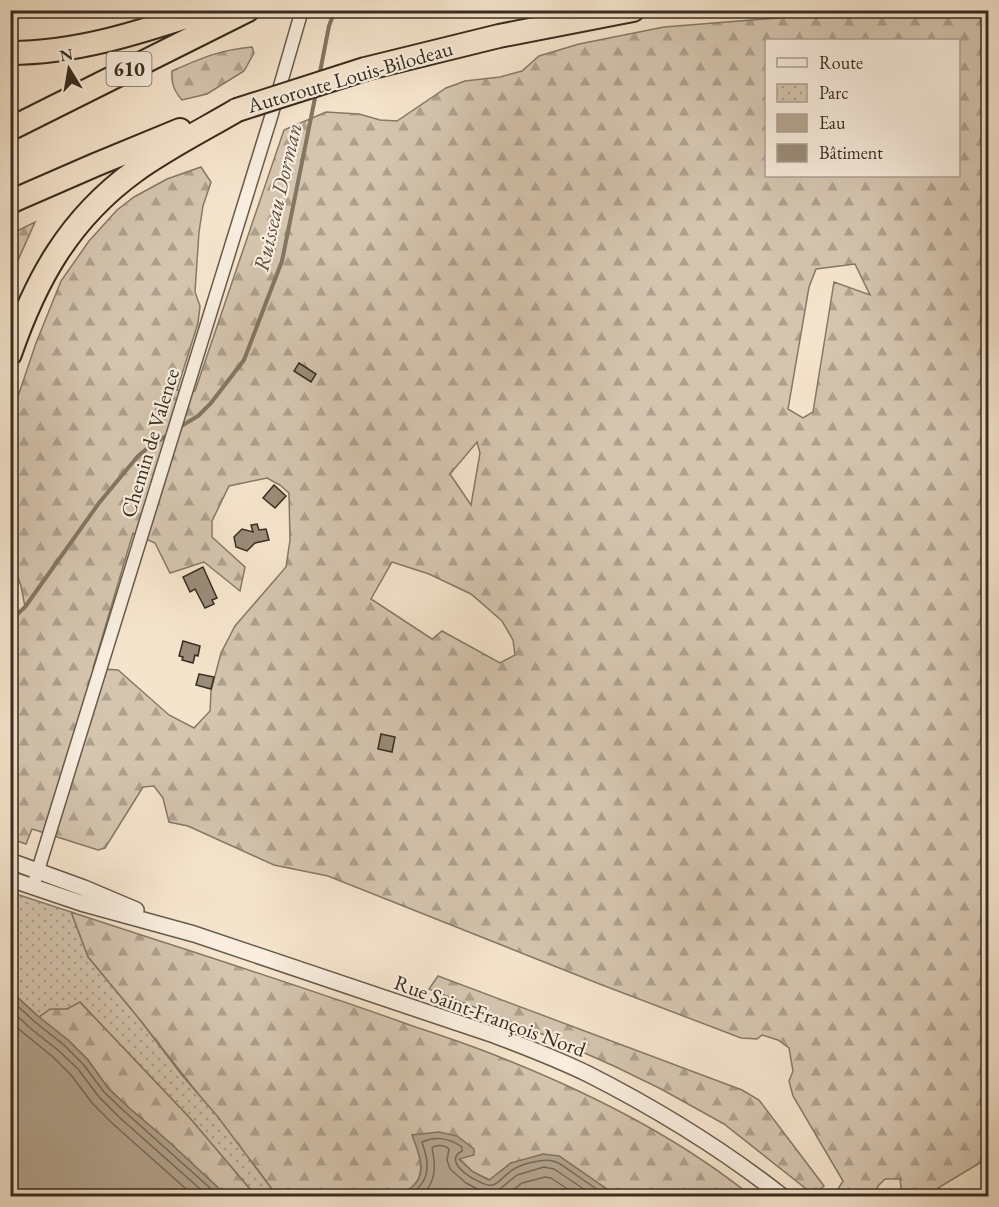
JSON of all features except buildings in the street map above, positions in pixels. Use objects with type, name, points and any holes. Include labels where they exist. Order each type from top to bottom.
[{"type":"highway","points":[[10,53],[51,51],[104,41],[141,32],[208,10]]},
{"type":"highway","name":"610","points":[[10,129],[248,10]]},
{"type":"highway","name":"Autoroute Louis-Bilodeau","points":[[10,202],[111,158],[237,110],[365,69],[499,36],[633,10]]},
{"type":"highway","points":[[10,354],[47,268],[85,215],[116,186],[149,161],[237,110]]},
{"type":"street","name":"Chemin de Valence","points":[[33,887],[284,76],[302,10]]},
{"type":"street","name":"Rue Saint-François Nord","points":[[10,861],[84,888],[195,934]]},
{"type":"street","name":"Rue Saint-François Nord","points":[[10,879],[81,903],[195,934],[494,1035],[537,1052],[586,1073],[631,1097],[726,1155],[782,1197]]},
{"type":"green space","points":[[867,11],[988,11],[988,1158],[938,1188],[943,1196],[902,1196],[900,1179],[885,1179],[878,1186],[875,1196],[837,1196],[843,1181],[793,1096],[789,1081],[793,1071],[789,1048],[778,1040],[762,1035],[757,1039],[741,1038],[328,876],[274,865],[188,826],[169,822],[163,798],[154,786],[143,787],[105,848],[98,850],[32,829],[26,844],[11,839],[11,621],[25,607],[21,586],[11,558],[11,417],[36,343],[61,281],[89,241],[117,210],[134,197],[167,179],[201,167],[211,182],[203,206],[199,232],[195,292],[200,306],[198,323],[177,390],[195,391],[284,130],[326,112],[359,114],[380,120],[397,121],[446,88],[465,81],[500,77],[522,71],[539,56],[579,44],[664,27]],"holes":[[[855,264],[870,295],[834,282],[813,412],[803,418],[788,409],[809,287],[816,269]],[[477,442],[480,453],[471,505],[450,474]],[[267,478],[280,485],[289,493],[290,540],[286,567],[235,626],[221,653],[211,691],[210,711],[194,728],[169,715],[118,670],[93,668],[133,533],[155,543],[170,573],[204,562],[240,591],[245,567],[212,537],[212,521],[229,486]],[[392,562],[429,574],[471,594],[502,621],[513,640],[515,655],[500,663],[442,631],[432,639],[371,599]]]},
{"type":"green space","points":[[252,47],[254,53],[244,71],[207,94],[182,100],[177,93],[172,71],[211,55]]},
{"type":"green space","points":[[35,222],[11,276],[11,234]]},
{"type":"green space","points":[[10,892],[71,912],[88,957],[218,1117],[277,1196],[256,1196],[190,1118],[80,1002],[67,1009],[50,1009],[39,1017],[11,991]]},
{"type":"green space","points":[[71,912],[365,1009],[479,1049],[535,1072],[600,1101],[663,1135],[723,1174],[751,1196],[617,1196],[559,1156],[511,1163],[490,1180],[473,1172],[459,1158],[413,1136],[419,1155],[420,1175],[412,1187],[398,1196],[277,1196],[88,957]]},
{"type":"green space","points":[[438,976],[742,1090],[759,1100],[824,1186],[814,1195],[724,1124],[661,1089],[542,1034],[429,989]]},
{"type":"green space","points":[[79,1001],[190,1118],[256,1196],[227,1196],[108,1088],[88,1060],[68,1040],[39,1017],[50,1009],[67,1009]]},
{"type":"water","points":[[10,991],[68,1040],[88,1060],[108,1088],[227,1196],[11,1196]]},
{"type":"water","points":[[439,1132],[457,1136],[474,1149],[474,1155],[459,1159],[473,1172],[489,1180],[511,1163],[543,1154],[559,1156],[617,1196],[398,1196],[412,1187],[420,1175],[421,1162],[412,1135]]},
{"type":"waterway","name":"Ruisseau Dorman","points":[[319,77],[329,26],[335,10]]},
{"type":"waterway","name":"Ruisseau Dorman","points":[[178,428],[198,416],[211,403],[244,360],[282,261],[316,93]]},
{"type":"waterway","name":"Ruisseau Dorman","points":[[10,621],[25,607],[99,503],[138,456],[169,434]]}]
